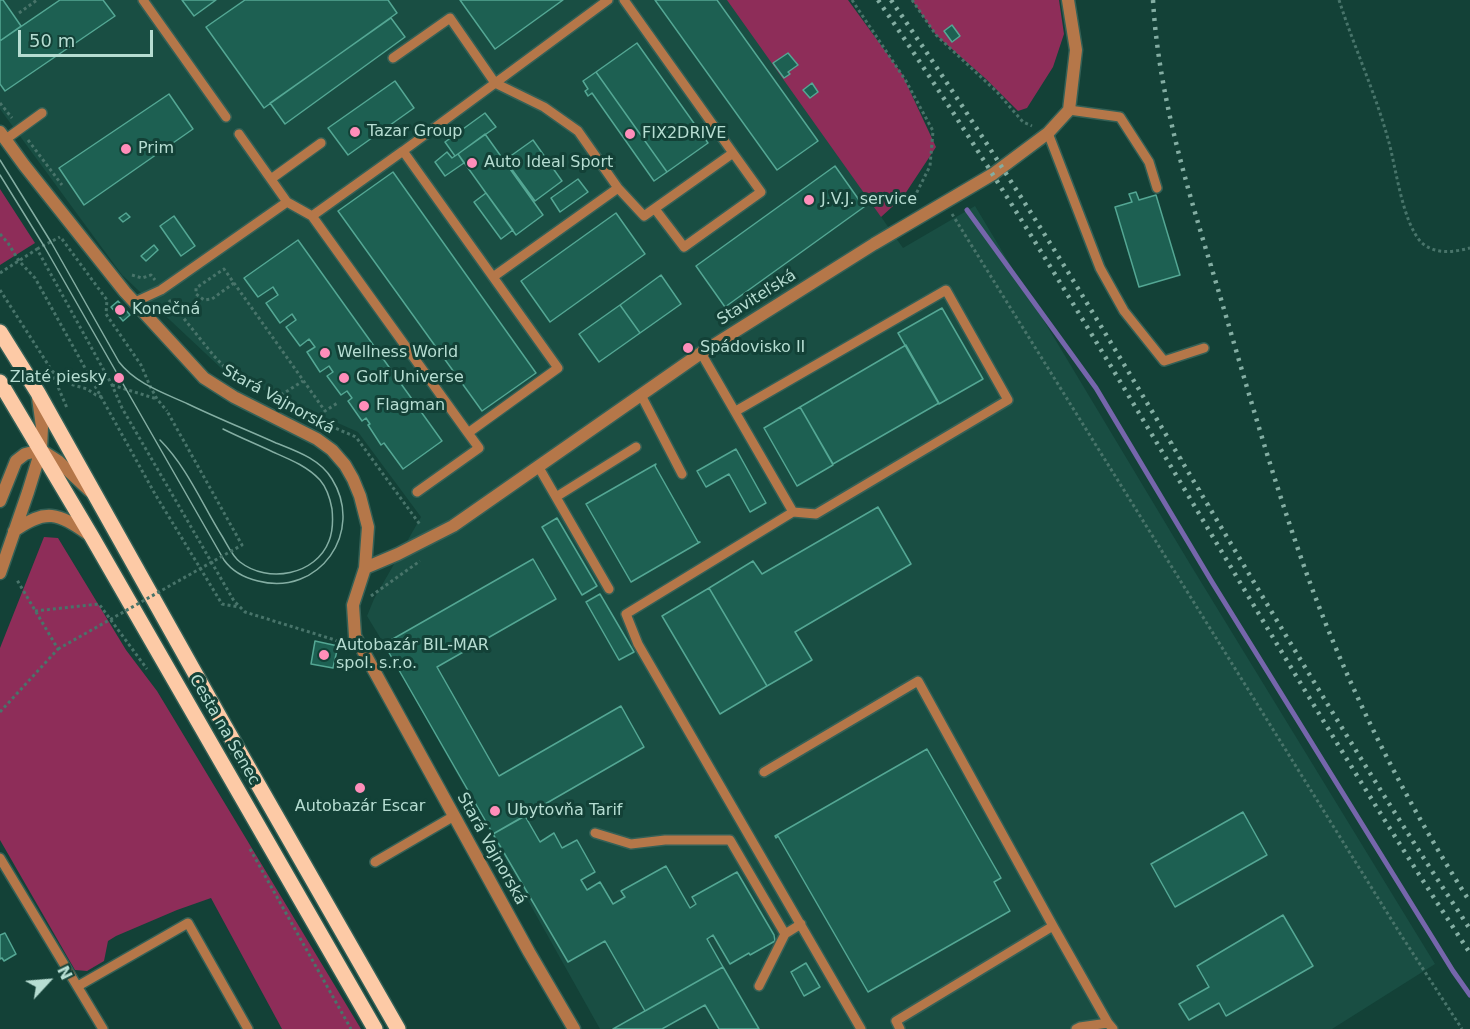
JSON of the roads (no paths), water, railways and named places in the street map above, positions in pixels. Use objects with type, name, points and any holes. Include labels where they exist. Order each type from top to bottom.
[{"type":"main road","name":"Cesta na Senec","points":[[0,332],[98,498],[224,725],[398,1029]]},
{"type":"main road","name":"Cesta na Senec","points":[[0,382],[92,537],[375,1029]]},
{"type":"street","points":[[1068,0],[1076,50],[1069,110]]},
{"type":"street","name":"Staviteľská","points":[[365,568],[453,526],[701,353],[897,230],[993,174],[1047,133],[1069,110]]},
{"type":"street","name":"Stará Vajnorská","points":[[3,136],[73,228],[135,302],[204,378],[234,397],[317,439],[332,450],[345,465],[364,508],[368,527],[365,568],[353,605],[355,636],[529,952],[574,1029]]},
{"type":"street","points":[[0,573],[41,450],[42,427],[38,393]]},
{"type":"street","points":[[0,501],[16,461],[25,454],[41,450]]},
{"type":"street","name":"Cesta na Senec","points":[[41,450],[58,461],[98,498]]},
{"type":"street","points":[[14,531],[33,519],[51,516],[68,520],[92,537]]},
{"type":"lane","points":[[143,0],[226,117]]},
{"type":"lane","points":[[312,216],[608,0]]},
{"type":"lane","points":[[624,0],[761,192],[684,247],[655,209]]},
{"type":"lane","points":[[393,58],[450,18],[495,83],[544,107],[578,131],[618,188],[644,216],[733,153]]},
{"type":"lane","points":[[1069,110],[1120,117],[1149,162],[1157,188]]},
{"type":"lane","points":[[3,136],[20,129],[42,113]]},
{"type":"lane","points":[[1047,133],[1100,268],[1124,311],[1164,362],[1204,348]]},
{"type":"lane","points":[[239,134],[287,202],[312,216],[479,448],[417,492]]},
{"type":"lane","points":[[271,179],[321,143]]},
{"type":"lane","points":[[402,151],[558,368],[468,433]]},
{"type":"lane","points":[[493,277],[618,188]]},
{"type":"lane","points":[[135,302],[161,290],[287,202]]},
{"type":"lane","points":[[735,411],[946,290],[1008,400],[816,514],[793,512],[626,614],[644,654],[861,1029]]},
{"type":"lane","points":[[701,353],[793,512]]},
{"type":"lane","points":[[641,395],[682,474]]},
{"type":"lane","points":[[556,497],[636,447]]},
{"type":"lane","points":[[538,466],[609,589]]},
{"type":"lane","points":[[764,772],[918,681],[1110,1026],[1076,1029]]},
{"type":"lane","points":[[375,862],[454,816]]},
{"type":"lane","points":[[595,833],[631,844],[665,840],[730,840],[785,934]]},
{"type":"lane","points":[[0,858],[103,1029]]},
{"type":"lane","points":[[78,986],[188,923],[248,1029]]},
{"type":"lane","points":[[759,986],[785,934],[801,924]]},
{"type":"lane","points":[[900,1029],[896,1021],[1053,926]]},
{"type":"waterway","points":[[967,210],[1096,388],[1212,582],[1470,995]]},
{"type":"tram line","points":[[0,160],[51,242],[119,362],[126,370],[160,392],[307,456],[327,472],[341,499],[343,520],[339,539],[330,556],[317,570],[300,579],[280,583],[248,578],[227,564],[44,246],[0,175]]},
{"type":"tram line","points":[[160,440],[186,474],[230,550],[240,562],[251,569],[277,574],[303,568],[314,562],[323,553],[332,529],[331,505],[322,483],[298,463],[223,429]]},
{"type":"railway","points":[[878,0],[1031,235],[1320,716],[1470,953]]},
{"type":"railway","points":[[891,0],[1047,238],[1366,767],[1470,929]]},
{"type":"railway","points":[[1153,0],[1162,78],[1179,154],[1262,438],[1305,569],[1339,655],[1378,740],[1422,823],[1470,902]]},
{"type":"place","name":"Tazar Group","points":[[355,132]]},
{"type":"place","name":"FIX2DRIVE","points":[[630,134]]},
{"type":"place","name":"Prim","points":[[126,149]]},
{"type":"place","name":"Auto Ideal Sport","points":[[472,163]]},
{"type":"place","name":"J.V.J. service","points":[[809,200]]},
{"type":"place","name":"Konečná","points":[[120,310]]},
{"type":"place","name":"Spádovisko II","points":[[688,348]]},
{"type":"place","name":"Wellness World","points":[[325,353]]},
{"type":"place","name":"Zlaté piesky","points":[[119,378]]},
{"type":"place","name":"Golf Universe","points":[[344,378]]},
{"type":"place","name":"Flagman","points":[[364,406]]},
{"type":"place","name":"Autobazár BIL-MAR spol. s.r.o.","points":[[324,655]]},
{"type":"place","name":"Autobazár Escar","points":[[360,788]]},
{"type":"place","name":"Ubytovňa Tarif","points":[[495,811]]}]
